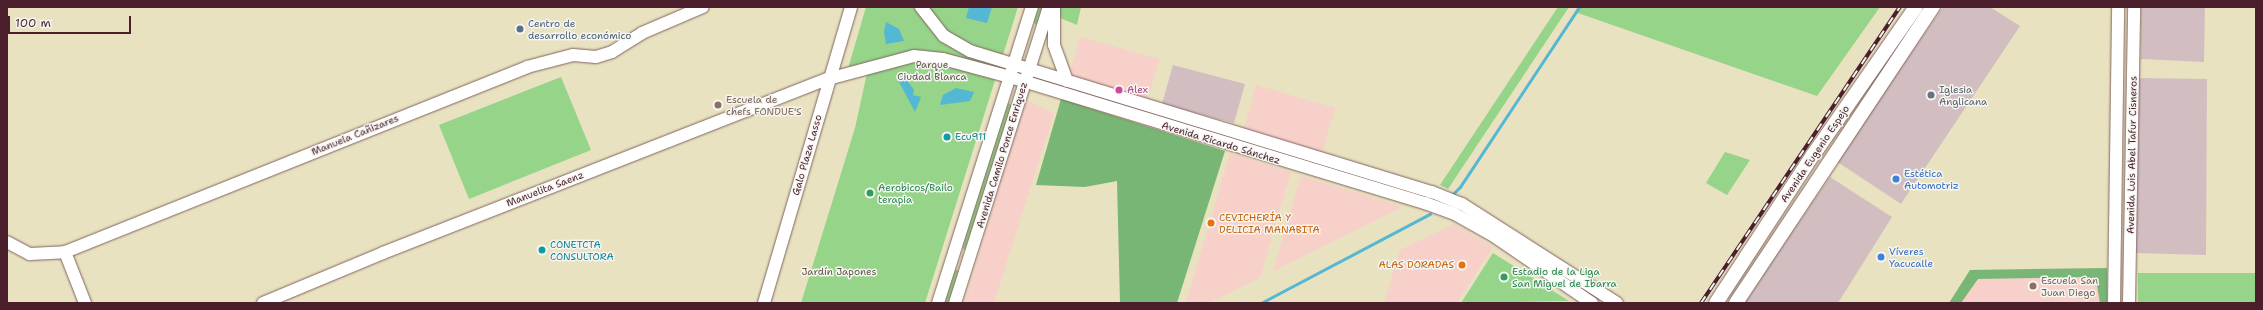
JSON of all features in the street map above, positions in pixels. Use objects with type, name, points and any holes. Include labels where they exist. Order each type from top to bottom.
[{"type":"main road","name":"Avenida Eugenio Espejo","points":[[1716,303],[1813,155],[1916,7]]},
{"type":"main road","name":"Avenida Eugenio Espejo","points":[[1736,303],[1933,7]]},
{"type":"street","name":"Manuela Cañizares","points":[[7,242],[30,254],[65,252],[527,67],[573,55],[596,57],[612,52],[642,33],[703,7]]},
{"type":"street","name":"Galo Plaza Lasso","points":[[764,303],[828,79],[851,7]]},
{"type":"street","name":"Avenida Ricardo Sánchez","points":[[921,7],[933,25],[957,45],[1029,70],[1444,197],[1484,216],[1617,303]]},
{"type":"street","name":"Avenida Camilo Ponce Enriquez","points":[[938,303],[1032,7]]},
{"type":"street","name":"Avenida Camilo Ponce Enriquez","points":[[955,303],[1049,7]]},
{"type":"street","points":[[1054,7],[1054,45],[1067,81]]},
{"type":"street","name":"Avenida Luis Abel Tafur Cisneros","points":[[2114,303],[2118,7]]},
{"type":"street","name":"Avenida Luis Abel Tafur Cisneros","points":[[2129,303],[2134,7]]},
{"type":"street","name":"Avenida Ricardo Sánchez","points":[[828,79],[914,56],[943,59],[1010,77],[1453,214],[1494,236],[1592,303]]},
{"type":"street","name":"Manuelita Saenz","points":[[263,303],[383,252],[828,79]]},
{"type":"street","points":[[65,252],[85,303]]},
{"type":"street","points":[[953,256],[969,261]]},
{"type":"shaded area","points":[[1943,7],[1990,7],[2020,26],[1901,204],[1836,161]]},
{"type":"shaded area","points":[[2141,7],[2205,7],[2204,62],[2141,59]]},
{"type":"shaded area","points":[[1080,37],[1159,59],[1148,99],[1069,76]]},
{"type":"shaded area","points":[[1173,65],[1245,84],[1234,123],[1162,104]]},
{"type":"shaded area","points":[[2137,78],[2207,79],[2206,255],[2135,253]]},
{"type":"shaded area","points":[[1256,85],[1335,108],[1322,154],[1244,129]]},
{"type":"shaded area","points":[[1026,100],[1054,113],[994,303],[964,303]]},
{"type":"shaded area","points":[[1230,153],[1291,172],[1260,278],[1208,303],[1186,303]]},
{"type":"shaded area","points":[[1301,176],[1403,207],[1273,271]]},
{"type":"shaded area","points":[[1830,177],[1892,217],[1838,303],[1743,303]]},
{"type":"shaded area","points":[[1454,224],[1493,247],[1457,303],[1384,303],[1400,250]]},
{"type":"shaded area","name":"Escuela San Juan Diego","points":[[2107,268],[2107,303],[1949,303],[1970,270]]},
{"type":"green space","name":"Parque Ciudad Blanca","points":[[866,7],[1018,7],[925,303],[801,303],[855,128],[869,64],[847,72]]},
{"type":"green space","points":[[1035,7],[1044,7],[1038,25],[1031,22]]},
{"type":"green space","points":[[1060,7],[1081,7],[1077,25],[1058,17]]},
{"type":"green space","points":[[1558,7],[1569,7],[1448,189],[1440,185]]},
{"type":"green space","points":[[1578,7],[1880,7],[1817,96],[1575,12]]},
{"type":"green space","points":[[561,77],[591,150],[469,199],[439,125]]},
{"type":"green space","points":[[1061,99],[1225,151],[1177,303],[1120,303],[1117,181],[1085,187],[1036,185]]},
{"type":"green space","points":[[1007,103],[1014,105],[968,250],[961,248]]},
{"type":"green space","points":[[1725,152],[1750,160],[1727,195],[1706,183]]},
{"type":"green space","name":"Estadio de la Liga San Miguel de Ibarra","points":[[1493,253],[1569,301],[1461,303]]},
{"type":"green space","points":[[2107,268],[2107,303],[2100,303],[2096,280],[2086,277],[1978,279],[1961,303],[1949,303],[1970,270]]},
{"type":"green space","points":[[953,269],[961,271],[951,303],[943,303]]},
{"type":"green space","points":[[2138,273],[2256,273],[2256,303],[2138,303]]},
{"type":"water","points":[[969,7],[992,7],[987,23],[966,18]]},
{"type":"water","points":[[886,22],[899,29],[904,41],[886,44],[884,32]]},
{"type":"water","points":[[900,71],[914,90],[913,95],[921,97],[915,112],[898,80]]},
{"type":"water","points":[[956,88],[974,92],[970,101],[940,105],[943,95]]},
{"type":"waterway","points":[[1452,195],[1460,187],[1579,7]]},
{"type":"waterway","points":[[1261,303],[1430,214]]},
{"type":"railway","points":[[1701,303],[1900,7]]},
{"type":"place","name":"Centro de desarrollo económico","points":[[520,29]]},
{"type":"place","name":"Alex","points":[[1119,90]]},
{"type":"place","name":"Iglesia Anglicana","points":[[1931,95]]},
{"type":"place","name":"Escuela de chefs FONDUE'S","points":[[718,105]]},
{"type":"place","name":"Ecu911","points":[[947,137]]},
{"type":"place","name":"Estética Automotriz","points":[[1896,179]]},
{"type":"place","name":"Aerobicos/Bailo terapia","points":[[870,193]]},
{"type":"place","name":"CEVICHERÍA Y DELICIA MANABITA","points":[[1211,223]]},
{"type":"place","name":"CONETCTA CONSULTORA","points":[[542,250]]},
{"type":"place","name":"Víveres Yacucalle","points":[[1881,257]]},
{"type":"place","name":"ALAS DORADAS","points":[[1462,265]]},
{"type":"place","name":"Estadio de la Liga San Miguel de Ibarra","points":[[1504,277]]},
{"type":"place","name":"Escuela San Juan Diego","points":[[2033,286]]},
{"type":"park label","name":"Jardín Japones","points":[[839,272]]}]
